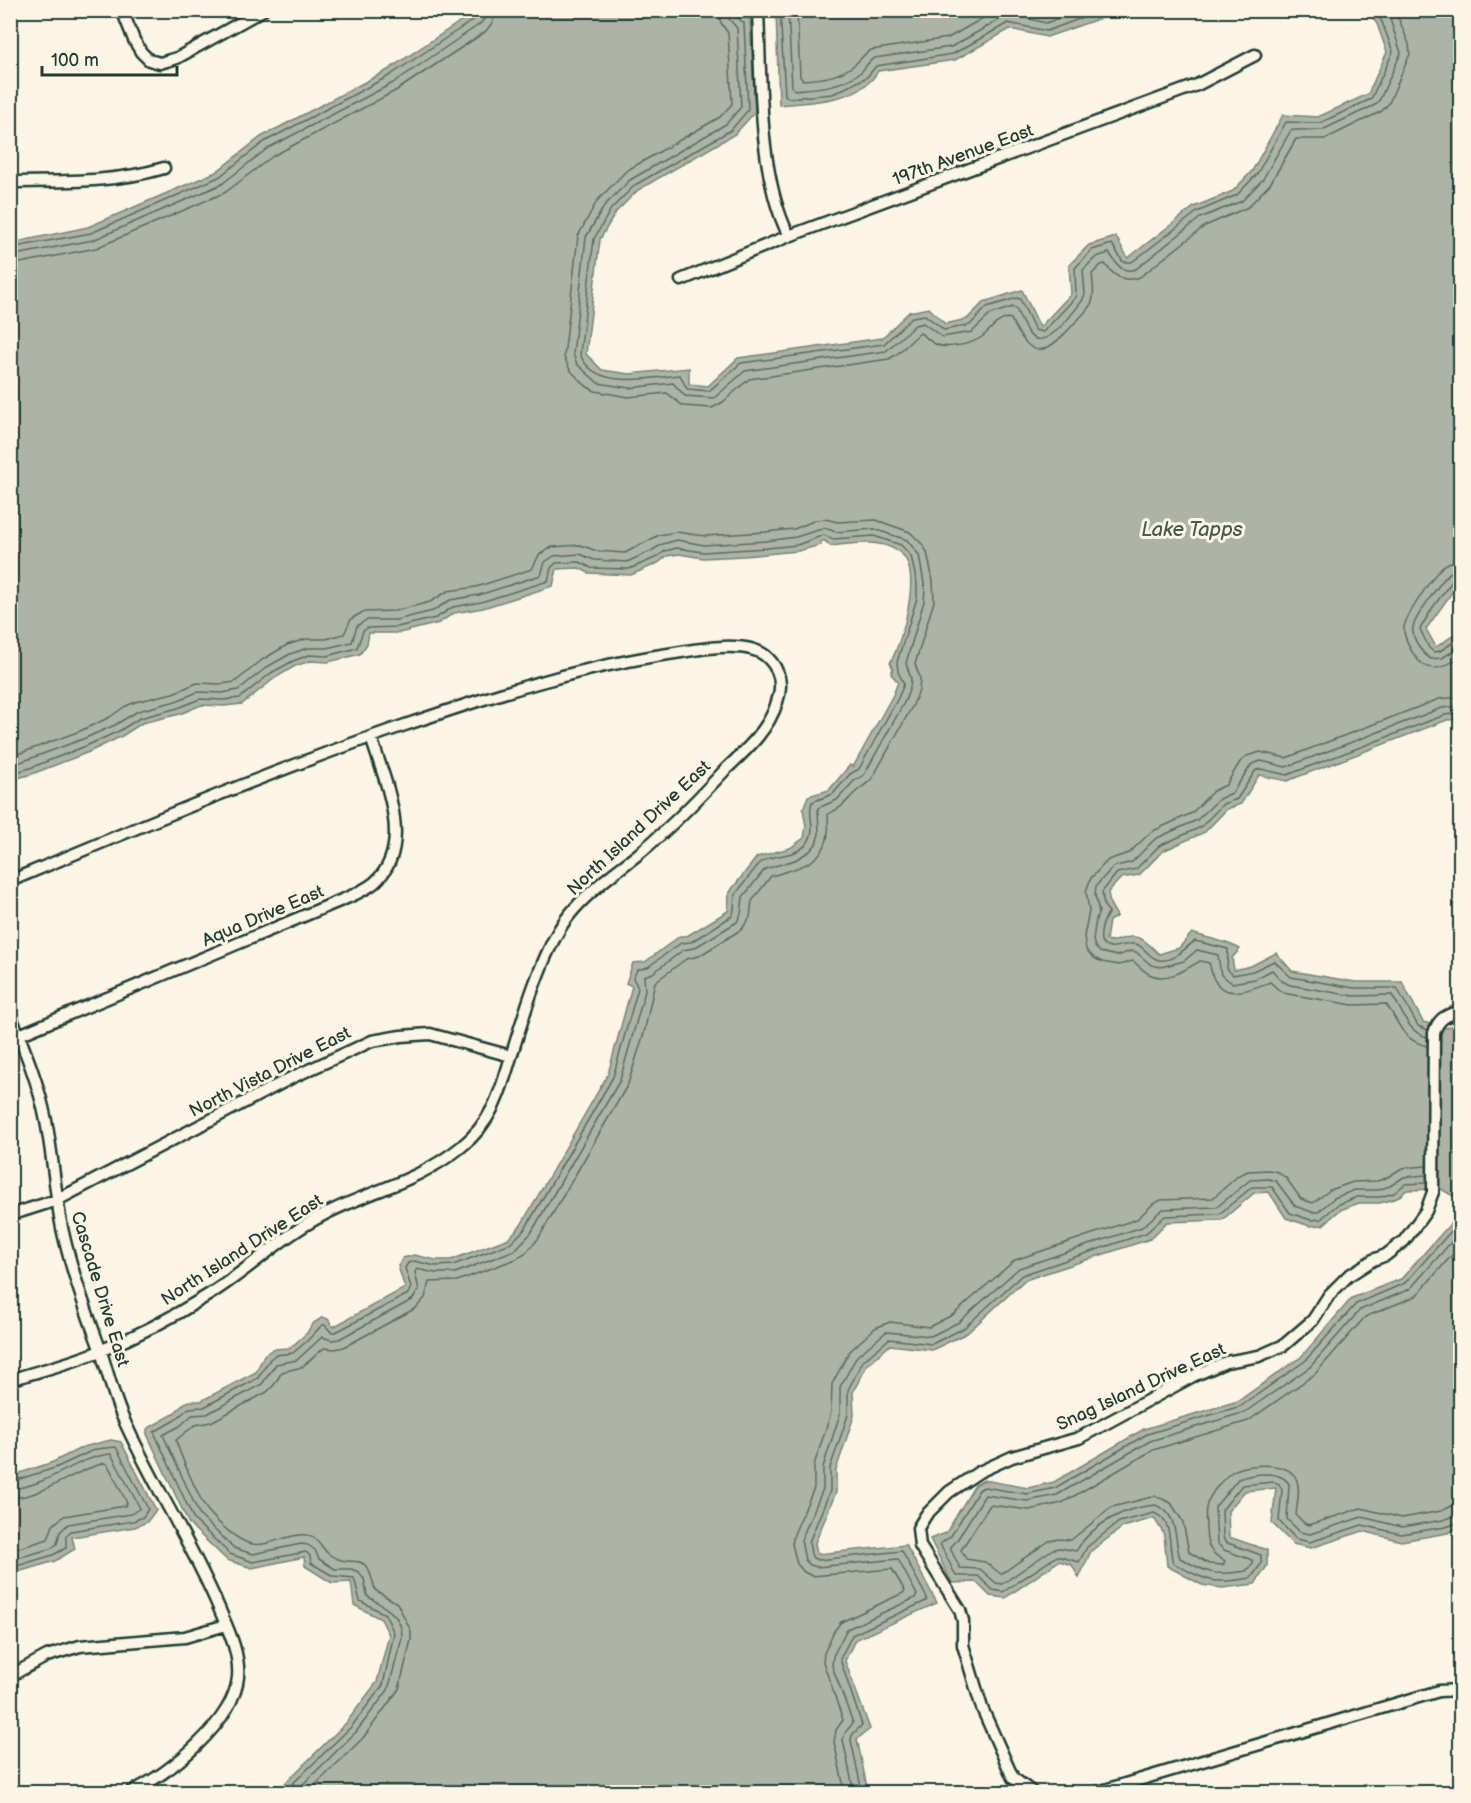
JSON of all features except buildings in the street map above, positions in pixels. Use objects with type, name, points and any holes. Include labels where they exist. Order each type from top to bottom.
[{"type":"street","points":[[122,10],[141,52],[149,60],[160,63],[177,58],[262,10]]},
{"type":"street","points":[[758,10],[766,153],[776,207],[789,236]]},
{"type":"street","name":"197th Avenue East","points":[[681,280],[789,236],[1197,85],[1255,55]]},
{"type":"street","points":[[10,182],[124,177],[164,168]]},
{"type":"street","name":"North Island Drive East","points":[[10,881],[252,781],[459,707],[540,683],[620,662],[710,649],[749,648],[764,654],[779,672],[778,701],[757,738],[664,832],[598,885],[557,933],[493,1111],[460,1148],[419,1175],[344,1205],[285,1237],[235,1278],[204,1298],[100,1351],[10,1380]]},
{"type":"street","name":"Aqua Drive East","points":[[19,1035],[349,897],[375,882],[389,861],[395,833],[393,808],[371,737]]},
{"type":"street","name":"Snag Island Drive East","points":[[1032,1792],[1013,1778],[982,1708],[963,1645],[962,1616],[957,1604],[942,1584],[920,1546],[918,1532],[921,1521],[948,1492],[979,1472],[1012,1457],[1079,1438],[1215,1366],[1243,1357],[1259,1356],[1284,1345],[1313,1320],[1329,1294],[1348,1276],[1396,1248],[1417,1225],[1430,1203],[1433,1192],[1434,1033],[1436,1024],[1442,1017],[1461,1011]]},
{"type":"street","name":"Cascade Drive East","points":[[10,1014],[44,1114],[65,1243],[87,1316],[123,1418],[180,1528],[226,1625],[232,1641],[238,1674],[237,1686],[229,1706],[200,1741],[174,1765],[145,1786],[130,1792]]},
{"type":"street","name":"North Vista Drive East","points":[[10,1215],[57,1200],[291,1078],[372,1041],[401,1036],[430,1035],[511,1056]]},
{"type":"street","points":[[10,1676],[47,1656],[80,1646],[185,1637],[226,1625]]},
{"type":"street","points":[[1098,1792],[1439,1691],[1461,1690]]},
{"type":"water","points":[[776,10],[1121,11],[1047,37],[1010,29],[955,60],[878,71],[860,89],[847,95],[819,101],[779,105]]},
{"type":"water","name":"Lake Tapps","points":[[476,11],[737,11],[750,19],[755,112],[735,134],[638,190],[616,212],[600,239],[586,354],[602,370],[629,374],[689,368],[689,384],[708,386],[738,358],[882,338],[909,312],[929,308],[945,324],[967,319],[984,302],[1022,290],[1040,327],[1071,294],[1069,265],[1089,245],[1116,237],[1128,258],[1194,207],[1233,191],[1252,171],[1283,115],[1318,117],[1368,94],[1387,52],[1377,24],[1368,11],[1460,11],[1460,573],[1458,584],[1426,629],[1436,647],[1460,631],[1460,719],[1447,720],[1287,781],[1259,775],[1241,804],[1227,809],[1205,832],[1163,851],[1139,875],[1121,878],[1108,892],[1110,904],[1117,916],[1109,921],[1106,940],[1138,938],[1159,954],[1179,948],[1192,933],[1240,949],[1232,958],[1234,970],[1251,966],[1276,953],[1292,971],[1355,982],[1402,982],[1423,1022],[1446,1028],[1460,1021],[1460,1200],[1441,1189],[1407,1190],[1397,1198],[1380,1203],[1359,1203],[1340,1210],[1323,1225],[1310,1226],[1286,1218],[1269,1192],[1254,1193],[1222,1220],[1167,1222],[1150,1239],[1025,1280],[967,1333],[932,1350],[890,1345],[867,1365],[853,1392],[854,1416],[836,1470],[836,1492],[815,1543],[817,1554],[906,1545],[937,1603],[855,1640],[845,1661],[870,1729],[857,1739],[868,1792],[276,1792],[346,1723],[377,1682],[389,1635],[381,1619],[354,1605],[351,1582],[332,1583],[305,1566],[304,1557],[252,1568],[227,1560],[189,1524],[147,1434],[147,1429],[172,1415],[185,1403],[201,1401],[256,1372],[264,1355],[273,1349],[290,1348],[307,1333],[312,1324],[323,1317],[328,1319],[333,1327],[405,1288],[398,1266],[403,1258],[414,1255],[436,1260],[451,1260],[509,1238],[521,1225],[608,1074],[632,986],[626,983],[633,963],[645,962],[680,936],[687,936],[728,911],[729,894],[757,857],[790,848],[804,838],[806,826],[803,809],[808,796],[829,790],[850,765],[853,767],[898,682],[891,674],[893,668],[890,663],[900,639],[909,605],[910,572],[906,560],[898,551],[882,544],[856,543],[830,546],[825,541],[821,541],[821,545],[798,551],[744,556],[703,558],[679,554],[667,556],[658,563],[631,575],[589,573],[579,568],[557,569],[553,586],[483,608],[454,613],[439,623],[399,633],[369,633],[367,644],[360,654],[328,662],[310,661],[295,666],[275,678],[242,704],[201,705],[180,714],[142,723],[122,736],[89,752],[11,780],[11,243],[88,227],[216,172],[261,137],[386,71]]},
{"type":"water","points":[[1460,1213],[1460,1527],[1448,1533],[1401,1541],[1363,1531],[1311,1548],[1293,1544],[1272,1523],[1276,1488],[1245,1491],[1228,1511],[1229,1537],[1267,1550],[1267,1566],[1255,1584],[1222,1588],[1202,1585],[1167,1566],[1164,1534],[1154,1518],[1123,1527],[1091,1551],[1079,1578],[1072,1565],[1059,1561],[1005,1598],[990,1596],[976,1582],[952,1583],[930,1539],[946,1533],[975,1485],[984,1480],[1028,1488],[1054,1482],[1144,1429],[1238,1401],[1301,1357],[1352,1298],[1401,1279]]},
{"type":"water","points":[[111,1440],[121,1442],[156,1510],[147,1522],[135,1527],[72,1537],[75,1549],[55,1561],[11,1574],[11,1476],[53,1462],[83,1447]]}]
